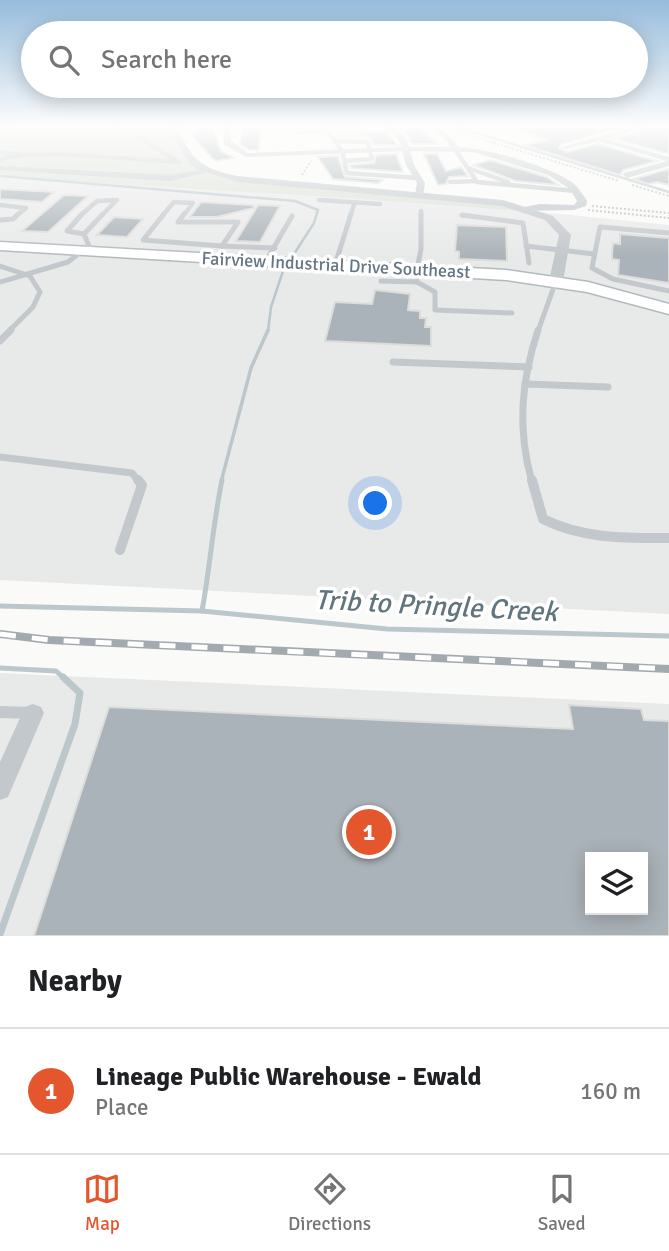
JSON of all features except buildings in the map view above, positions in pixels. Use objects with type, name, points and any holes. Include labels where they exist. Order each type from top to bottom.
[{"type":"main road","name":"Fairview Industrial Drive Southeast","points":[[0,246],[87,251],[216,250],[270,254],[335,265],[417,274],[556,281],[615,293],[669,309]]},
{"type":"street","points":[[46,171],[170,178],[209,171],[267,183],[497,202],[527,209],[558,225],[565,235],[556,281]]},
{"type":"street","points":[[414,171],[422,186],[419,195]]},
{"type":"street","points":[[527,209],[538,205],[578,206],[576,191],[564,180],[544,171]]},
{"type":"street","points":[[627,175],[640,171]]},
{"type":"street","points":[[0,789],[33,713]]},
{"type":"lane","points":[[346,171],[352,174],[419,178]]},
{"type":"lane","points":[[469,171],[475,181]]},
{"type":"lane","points":[[476,171],[520,186]]},
{"type":"lane","points":[[450,182],[475,181],[576,191]]},
{"type":"lane","points":[[117,200],[84,233],[67,231],[69,226],[97,201],[117,200]]},
{"type":"lane","points":[[319,200],[380,204]]},
{"type":"lane","points":[[174,202],[193,203],[178,222],[238,222],[216,250],[143,240],[174,202]]},
{"type":"lane","points":[[335,265],[355,202]]},
{"type":"lane","points":[[0,205],[26,208],[13,219],[0,220]]},
{"type":"lane","points":[[417,274],[421,249],[421,211]]},
{"type":"lane","points":[[462,215],[523,223],[529,263]]},
{"type":"lane","points":[[270,254],[292,216]]},
{"type":"lane","points":[[669,233],[600,227],[592,268],[600,274],[669,291]]},
{"type":"lane","points":[[0,282],[68,262],[87,251],[84,233]]},
{"type":"lane","points":[[526,246],[594,254]]},
{"type":"lane","points":[[0,266],[29,274],[39,286],[39,297],[33,307],[0,341]]},
{"type":"lane","points":[[382,281],[417,274]]},
{"type":"lane","points":[[417,274],[435,292],[435,310],[512,313]]},
{"type":"lane","points":[[556,281],[538,329],[521,402],[523,449],[543,519],[559,529],[575,533],[669,538]]},
{"type":"lane","points":[[393,362],[529,366]]},
{"type":"lane","points":[[525,384],[608,387]]},
{"type":"lane","points":[[0,457],[100,468],[137,476],[142,485],[120,550]]},
{"type":"lane","points":[[0,712],[33,713]]},
{"type":"path","points":[[299,181],[304,177],[302,174],[304,171]]},
{"type":"path","points":[[588,171],[669,196]]},
{"type":"path","points":[[578,206],[669,213]]},
{"type":"path","points":[[578,206],[669,218]]},
{"type":"shaded area","points":[[0,171],[212,171],[219,175],[488,201],[536,212],[349,198],[0,177]]},
{"type":"shaded area","points":[[0,178],[380,196],[669,225],[669,614],[0,580]]},
{"type":"shaded area","points":[[0,673],[669,704],[669,936],[0,936]]},
{"type":"waterway","points":[[599,171],[669,192]]},
{"type":"waterway","name":"Trib to Pringle Creek","points":[[0,176],[295,201],[318,210],[314,223],[294,254]]},
{"type":"waterway","name":"Trib to Pringle Creek","points":[[268,331],[271,307],[283,271]]},
{"type":"waterway","name":"Trib to Pringle Creek","points":[[221,482],[251,368],[268,330]]},
{"type":"waterway","name":"Trib to Pringle Creek","points":[[202,611],[222,480]]},
{"type":"waterway","name":"Trib to Pringle Creek","points":[[0,606],[202,611]]},
{"type":"waterway","name":"Trib to Pringle Creek","points":[[202,611],[387,629],[669,636]]},
{"type":"waterway","name":"Trib to Pringle Creek","points":[[0,668],[56,671],[65,679]]},
{"type":"waterway","name":"Trib to Pringle Creek","points":[[0,934],[75,724],[80,693],[63,677]]},
{"type":"railway","points":[[0,634],[49,640],[669,669]]},
{"type":"place","name":"Lineage Public Warehouse - Ewald","points":[[369,832]]}]
